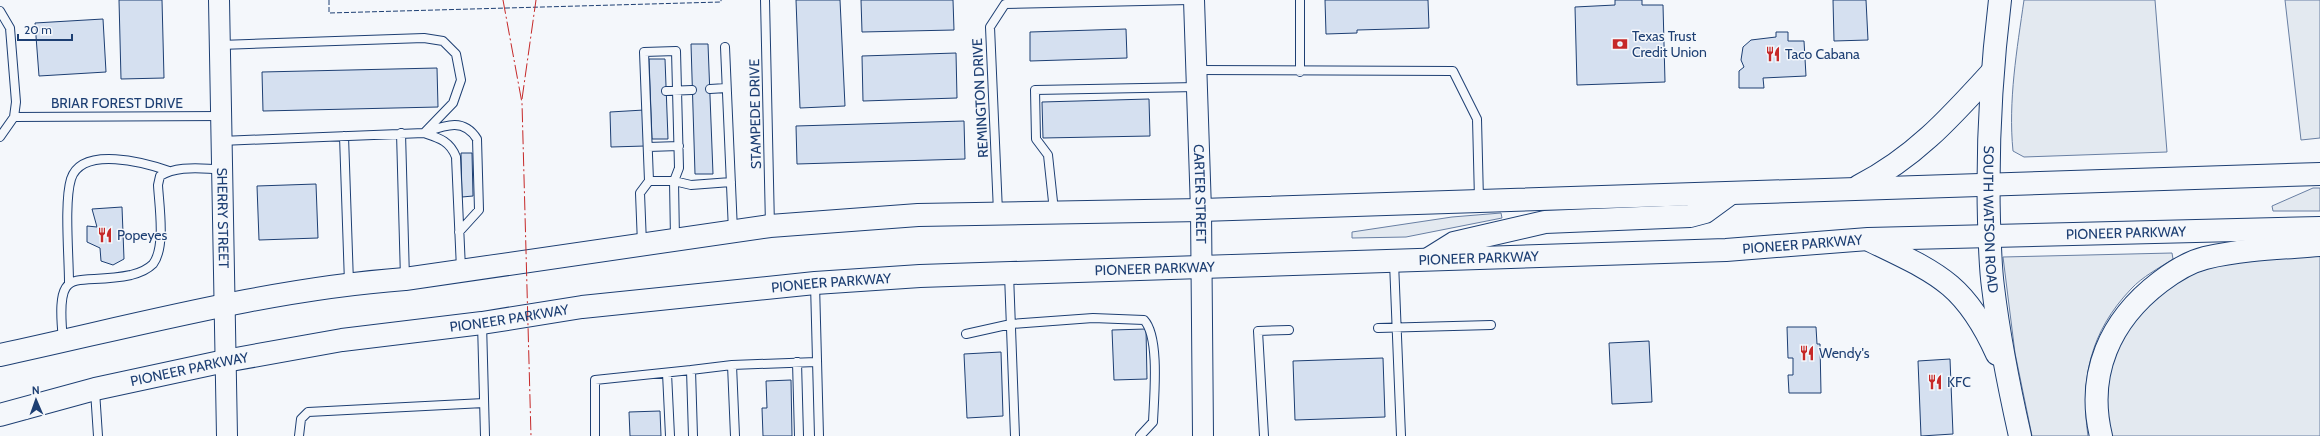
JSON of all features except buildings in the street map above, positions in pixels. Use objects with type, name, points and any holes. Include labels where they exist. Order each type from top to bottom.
[{"type":"main road","name":"SOUTH WATSON ROAD","points":[[2000,0],[1991,73],[1988,185],[1992,286],[2006,376],[2020,436]]},
{"type":"main road","points":[[1854,189],[1888,171],[1918,149],[1991,73]]},
{"type":"main road","points":[[0,355],[224,306],[349,283],[405,279],[770,226],[918,215],[1201,210],[2320,174]]},
{"type":"main road","points":[[1429,258],[1454,243],[1545,222],[1690,216],[1705,212],[1731,193]]},
{"type":"main road","name":"PIONEER PARKWAY","points":[[0,415],[95,389],[225,361],[342,340],[482,323],[582,307],[815,283],[920,276],[1429,258],[1726,250],[1868,239],[2320,228]]},
{"type":"main road","points":[[1868,239],[1942,278],[1963,297],[1989,338],[2006,376]]},
{"type":"main road","points":[[2101,436],[2096,395],[2100,367],[2106,349],[2125,314],[2143,295],[2173,272],[2204,258],[2245,251],[2320,245]]},
{"type":"street","name":"SHERRY STREET","points":[[219,0],[227,436]]},
{"type":"street","name":"CARTER STREET","points":[[1194,0],[1201,210],[1203,436]]},
{"type":"lane","name":"STAMPEDE DRIVE","points":[[765,0],[770,226]]},
{"type":"lane","name":"REMINGTON DRIVE","points":[[998,213],[990,27],[1005,4],[1190,0]]},
{"type":"lane","points":[[1300,0],[1300,72]]},
{"type":"lane","points":[[0,11],[10,28],[16,102],[14,117],[0,137]]},
{"type":"lane","points":[[220,45],[424,38],[443,41],[456,54],[461,80],[453,103],[424,133]]},
{"type":"lane","points":[[725,47],[733,232]]},
{"type":"lane","points":[[642,245],[640,193],[649,181],[648,92],[644,52],[676,51],[679,168],[674,181],[675,240]]},
{"type":"lane","points":[[1054,212],[1048,155],[1036,139],[1034,90],[1300,72],[1453,71],[1476,119],[1479,200]]},
{"type":"lane","points":[[710,89],[726,88]]},
{"type":"lane","points":[[666,91],[692,90]]},
{"type":"lane","name":"BRIAR FOREST DRIVE","points":[[14,117],[221,116]]},
{"type":"lane","points":[[221,141],[424,133],[448,124],[460,124],[472,131],[477,139],[479,210],[459,232]]},
{"type":"lane","points":[[424,133],[442,139],[452,146],[454,152],[461,271]]},
{"type":"lane","points":[[401,134],[405,279]]},
{"type":"lane","points":[[344,136],[349,283]]},
{"type":"lane","points":[[648,147],[679,146]]},
{"type":"lane","points":[[63,341],[60,306],[63,292],[69,282],[68,196],[71,178],[79,168],[92,161],[108,158],[148,164],[169,171]]},
{"type":"lane","points":[[69,282],[82,278],[140,272],[153,264],[157,254],[160,233],[158,185],[160,176],[169,171],[192,168],[222,169]]},
{"type":"lane","points":[[649,181],[674,181],[691,184],[731,182]]},
{"type":"lane","points":[[1394,260],[1401,436]]},
{"type":"lane","points":[[1009,273],[1015,436]]},
{"type":"lane","points":[[815,283],[819,436]]},
{"type":"lane","points":[[966,334],[1011,324],[1093,318],[1144,320],[1149,326],[1154,354],[1153,422],[1140,436]]},
{"type":"lane","points":[[482,323],[484,436]]},
{"type":"lane","points":[[1378,328],[1491,325]]},
{"type":"lane","points":[[1264,436],[1258,331],[1289,330]]},
{"type":"lane","points":[[796,362],[799,436]]},
{"type":"lane","points":[[595,436],[595,380],[732,365],[816,362]]},
{"type":"lane","points":[[732,365],[735,436]]},
{"type":"lane","points":[[691,370],[693,436]]},
{"type":"lane","points":[[667,373],[670,436]]},
{"type":"lane","points":[[95,389],[98,436]]},
{"type":"lane","points":[[299,436],[301,419],[308,412],[484,403]]},
{"type":"shaded area","points":[[2024,0],[2155,0],[2167,152],[2024,157],[2013,151],[2012,94]]},
{"type":"shaded area","points":[[2285,0],[2320,0],[2320,138],[2301,140]]},
{"type":"shaded area","points":[[2313,188],[2320,188],[2320,211],[2273,211],[2272,206]]},
{"type":"shaded area","points":[[1501,213],[1502,218],[1406,237],[1352,238],[1352,232],[1452,217]]},
{"type":"shaded area","points":[[2172,253],[2173,259],[2135,285],[2117,305],[2097,339],[2087,376],[2086,415],[2088,436],[2032,436],[2015,353],[2003,257]]},
{"type":"shaded area","points":[[2320,256],[2320,436],[2109,436],[2105,396],[2118,338],[2173,280],[2229,262]]},
{"type":"fence","points":[[329,0],[329,13],[721,2],[721,0]]},
{"type":"power","points":[[503,0],[522,103],[531,436]]},
{"type":"power","points":[[522,99],[536,0]]},
{"type":"place","name":"Texas Trust Credit Union","points":[[1620,44]]},
{"type":"place","name":"Taco Cabana","points":[[1773,54]]},
{"type":"place","name":"Popeyes","points":[[105,235]]},
{"type":"place","name":"Wendy's","points":[[1807,353]]},
{"type":"place","name":"KFC","points":[[1935,382]]}]
